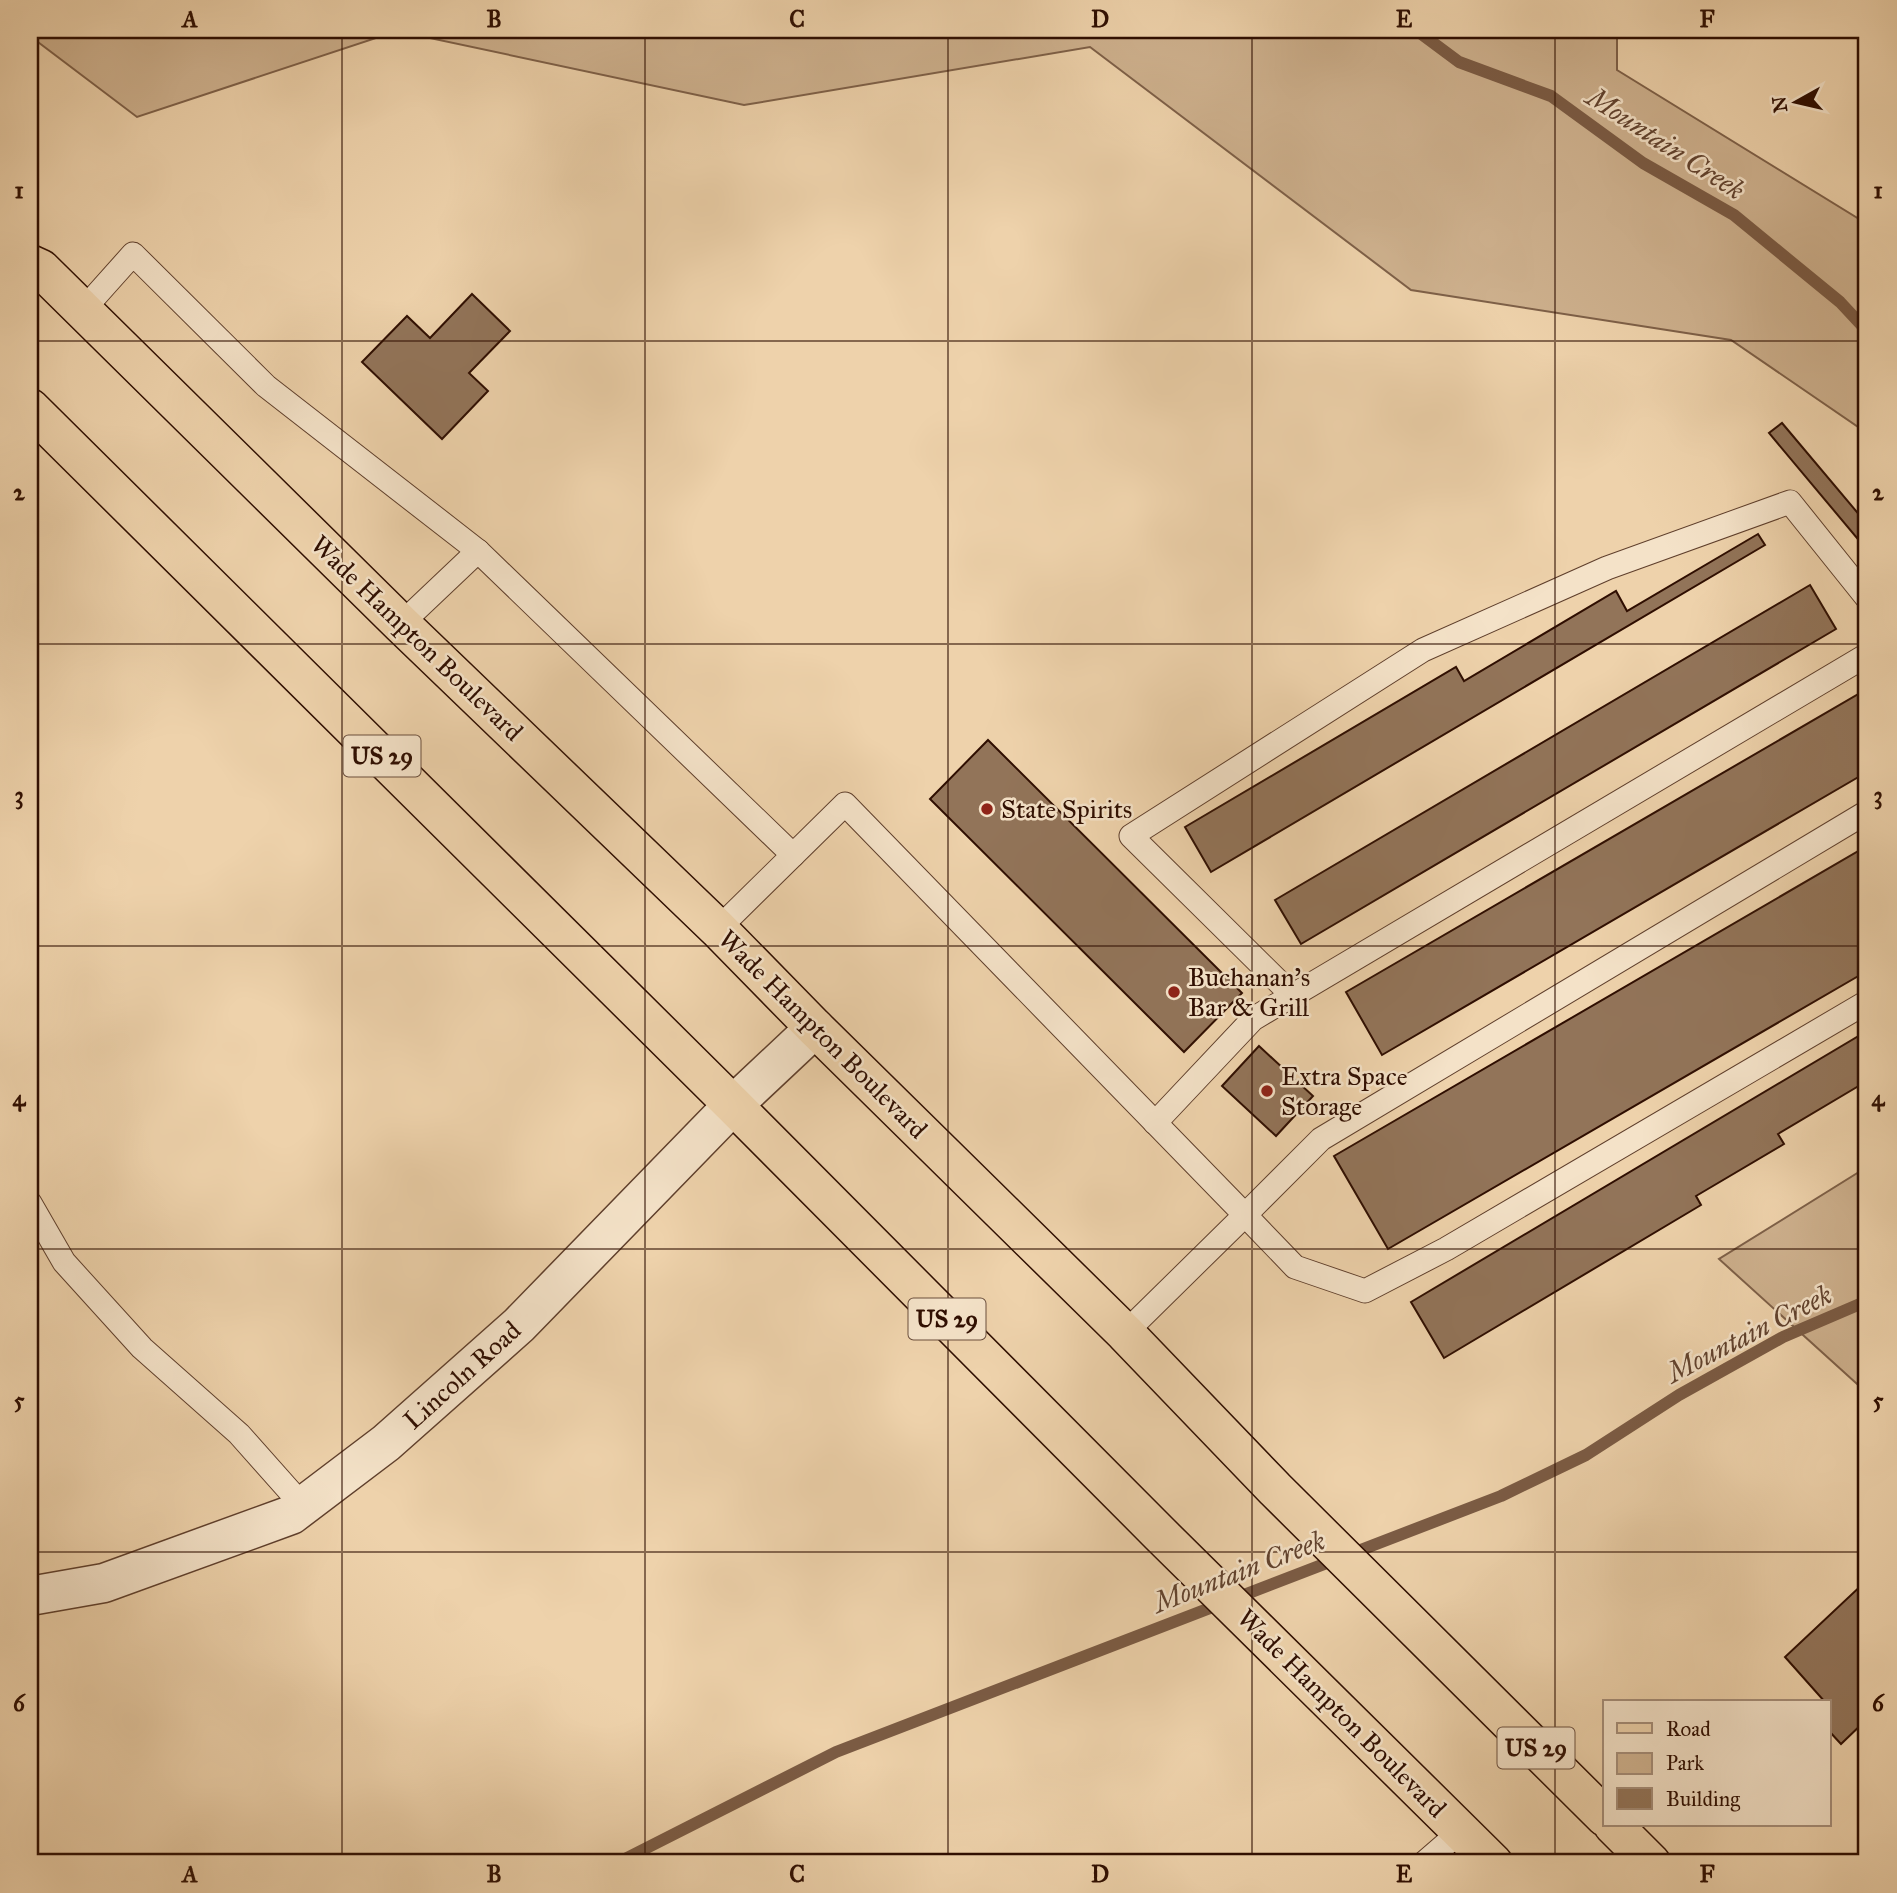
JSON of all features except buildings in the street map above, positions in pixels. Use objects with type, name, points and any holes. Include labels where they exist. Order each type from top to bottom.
[{"type":"main road","name":"Wade Hampton Boulevard","points":[[30,264],[41,269],[401,624],[718,929],[1125,1332],[1275,1489],[1603,1815]]},
{"type":"main road","name":"Wade Hampton Boulevard","points":[[30,408],[1493,1863]]},
{"type":"main road","points":[[1614,1826],[1651,1863]]},
{"type":"street","name":"Lincoln Road","points":[[30,1596],[104,1583],[291,1515],[386,1443],[519,1325],[733,1105],[815,1028]]},
{"type":"lane","points":[[83,310],[133,254],[266,386],[478,551],[793,855]]},
{"type":"lane","points":[[1293,996],[1131,836],[1423,650],[1607,568],[1790,502],[1867,598]]},
{"type":"lane","points":[[401,624],[478,551]]},
{"type":"lane","points":[[1155,1123],[1253,1019],[1867,655]]},
{"type":"lane","points":[[718,929],[845,804],[1295,1267],[1364,1291],[1446,1249],[1867,1002]]},
{"type":"lane","points":[[1125,1332],[1321,1139],[1867,812]]},
{"type":"lane","points":[[30,1203],[64,1262],[142,1348],[239,1434],[303,1506]]},
{"type":"lane","points":[[1424,1863],[1461,1831]]},
{"type":"green space","points":[[30,30],[1617,30],[1617,70],[1867,222],[1867,433],[1731,340],[1411,290],[1090,47],[744,105],[397,31],[137,117],[30,36]]},
{"type":"green space","points":[[1867,1167],[1867,1393],[1719,1259]]},
{"type":"waterway","name":"Mountain Creek","points":[[1416,30],[1459,62],[1551,96],[1643,163],[1734,215],[1840,302],[1867,331]]},
{"type":"waterway","name":"Mountain Creek","points":[[617,1863],[836,1752],[1501,1496],[1586,1455],[1679,1395],[1783,1337],[1867,1301]]},
{"type":"place","name":"State Spirits","points":[[987,809]]},
{"type":"place","name":"Buchanan’s Bar & Grill","points":[[1174,992]]},
{"type":"place","name":"Extra Space Storage","points":[[1267,1091]]}]
